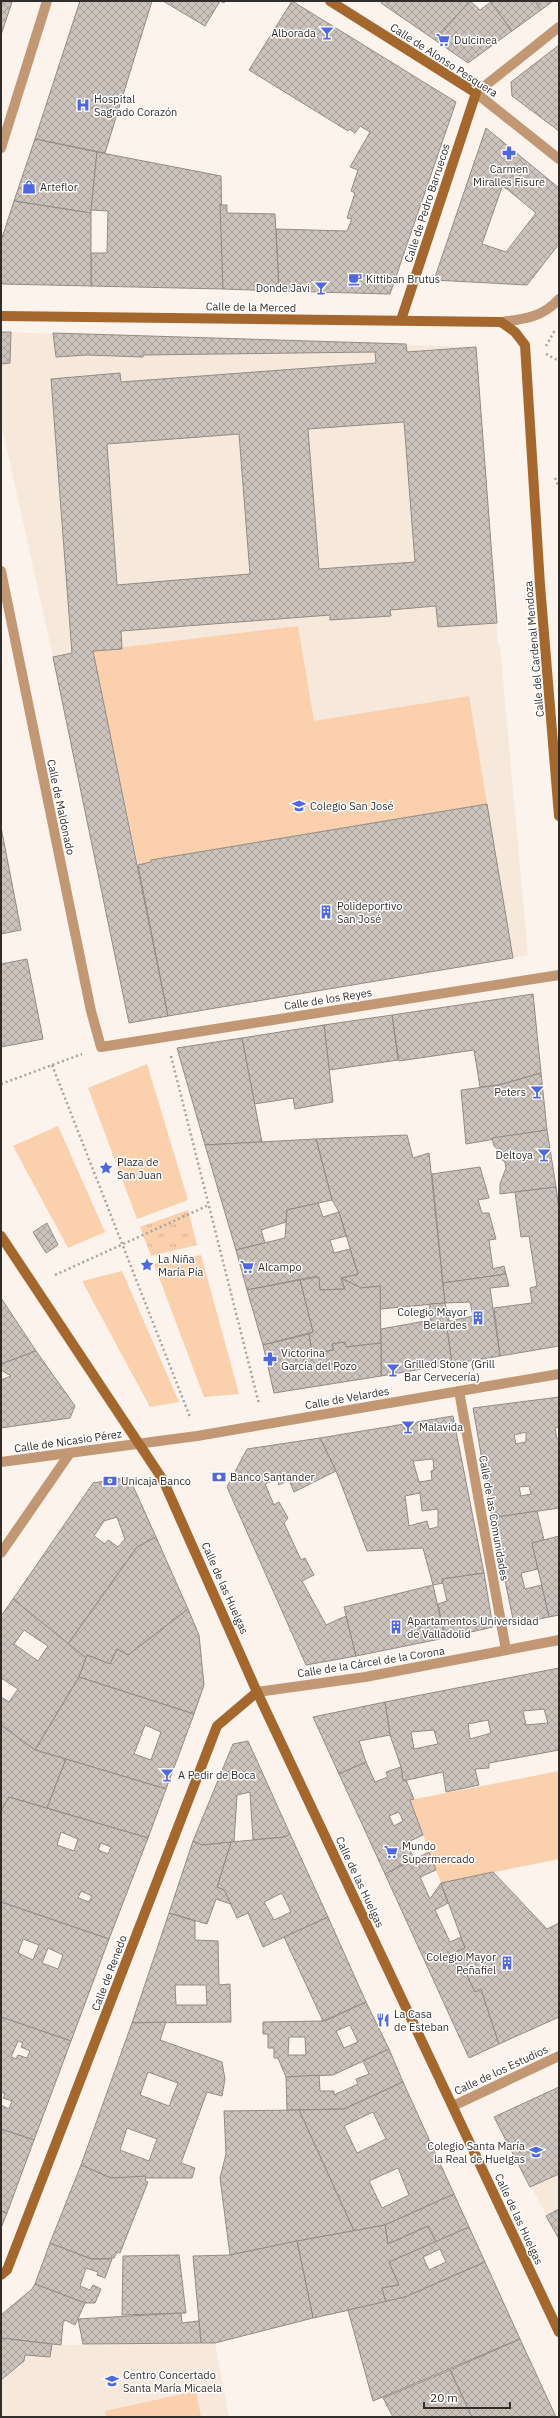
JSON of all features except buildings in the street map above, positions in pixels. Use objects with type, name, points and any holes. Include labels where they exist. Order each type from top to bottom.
[{"type":"street","points":[[1,148],[47,1]]},
{"type":"street","name":"Calle de Alonso Pesquera","points":[[330,1],[476,93],[559,159]]},
{"type":"street","points":[[476,93],[559,27]]},
{"type":"street","name":"Calle de Pedro Barruecos","points":[[401,320],[476,93]]},
{"type":"street","points":[[501,322],[525,319],[549,310],[559,299]]},
{"type":"street","name":"Calle de la Merced","points":[[1,316],[501,322]]},
{"type":"street","name":"Calle del Cardenal Mendoza","points":[[501,322],[515,332],[525,344],[559,816]]},
{"type":"street","name":"Calle de Maldonado","points":[[1,571],[91,1011],[101,1047]]},
{"type":"street","name":"Calle de los Reyes","points":[[101,1047],[559,975]]},
{"type":"street","points":[[1,1236],[138,1444]]},
{"type":"street","name":"Calle de Velardes","points":[[138,1444],[559,1374]]},
{"type":"street","name":"Calle de las Comunidades","points":[[459,1391],[506,1650]]},
{"type":"street","name":"Calle de Nicasio Pérez","points":[[1,1462],[138,1444]]},
{"type":"street","name":"Calle de las Huelgas","points":[[138,1444],[164,1480],[257,1692],[559,2332]]},
{"type":"street","points":[[1,1553],[70,1453]]},
{"type":"street","name":"Calle de la Cárcel de la Corona","points":[[257,1692],[365,1677],[559,1640]]},
{"type":"street","name":"Calle de Renedo","points":[[1,2275],[7,2270],[216,1726],[257,1692]]},
{"type":"street","name":"Calle de los Estudios","points":[[453,2106],[559,2056]]},
{"type":"path","points":[[539,354],[546,354],[559,361]]},
{"type":"path","points":[[166,1036],[259,1404]]},
{"type":"path","points":[[1,1084],[101,1047]]},
{"type":"path","points":[[52,1065],[190,1417]]},
{"type":"path","points":[[55,1275],[209,1205]]},
{"type":"shaded area","name":"Colegio San José","points":[[1,332],[476,347],[498,646],[500,646],[528,955],[129,1023],[53,657],[1,423]]},
{"type":"shaded area","name":"Colegio Santa María la Real de Huelgas","points":[[559,2087],[559,2239],[494,2117]]},
{"type":"shaded area","name":"Centro Concertado Santa María Micaela","points":[[1,2338],[61,2345],[215,2343],[229,2417],[1,2417]]},
{"type":"green space","points":[[298,626],[314,721],[469,696],[487,804],[151,860],[151,862],[138,865],[93,651]]},
{"type":"green space","points":[[147,1064],[188,1200],[137,1219],[88,1088]]},
{"type":"green space","points":[[58,1126],[105,1232],[68,1248],[13,1146]]},
{"type":"green space","points":[[188,1210],[197,1245],[151,1256],[140,1227]]},
{"type":"green space","points":[[201,1255],[239,1394],[204,1397],[154,1264]]},
{"type":"green space","points":[[122,1271],[179,1402],[150,1407],[82,1281]]},
{"type":"green space","points":[[559,1771],[559,1859],[441,1883],[410,1800]]},
{"type":"green space","points":[[196,2391],[201,2417],[106,2417],[105,2411]]},
{"type":"place","name":"Alborada","points":[[327,33]]},
{"type":"place","name":"Dulcinea","points":[[443,40]]},
{"type":"place","name":"Hospital Sagrado Corazón","points":[[83,105]]},
{"type":"place","name":"Carmen Miralles Fisure","points":[[509,153]]},
{"type":"place","name":"Arteflor","points":[[29,187]]},
{"type":"place","name":"Kittiban Brutus","points":[[355,279]]},
{"type":"place","name":"Donde Javi","points":[[321,288]]},
{"type":"place","name":"Colegio San José","points":[[299,806]]},
{"type":"place","name":"Polideportivo San José","points":[[326,912]]},
{"type":"place","name":"Peters","points":[[537,1092]]},
{"type":"place","name":"Deltoya","points":[[544,1155]]},
{"type":"place","name":"Plaza de San Juan","points":[[106,1168]]},
{"type":"place","name":"La Niña María Pía","points":[[147,1265]]},
{"type":"place","name":"Alcampo","points":[[247,1267]]},
{"type":"place","name":"Colegio Mayor Belardes","points":[[478,1318]]},
{"type":"place","name":"Victorina García del Pozo","points":[[270,1359]]},
{"type":"place","name":"Grilled Stone (Grill Bar Cervecería)","points":[[393,1370]]},
{"type":"place","name":"Malavida","points":[[408,1427]]},
{"type":"place","name":"Banco Santander","points":[[219,1477]]},
{"type":"place","name":"Unicaja Banco","points":[[110,1481]]},
{"type":"place","name":"Apartamentos Universidad de Valladolid","points":[[396,1627]]},
{"type":"place","name":"A Pedir de Boca","points":[[167,1775]]},
{"type":"place","name":"Mundo Supermercado","points":[[391,1852]]},
{"type":"place","name":"Colegio Mayor Peñafiel","points":[[507,1963]]},
{"type":"place","name":"La Casa de Esteban","points":[[383,2020]]},
{"type":"place","name":"Colegio Santa María la Real de Huelgas","points":[[536,2152]]},
{"type":"place","name":"Centro Concertado Santa María Micaela","points":[[112,2381]]}]
